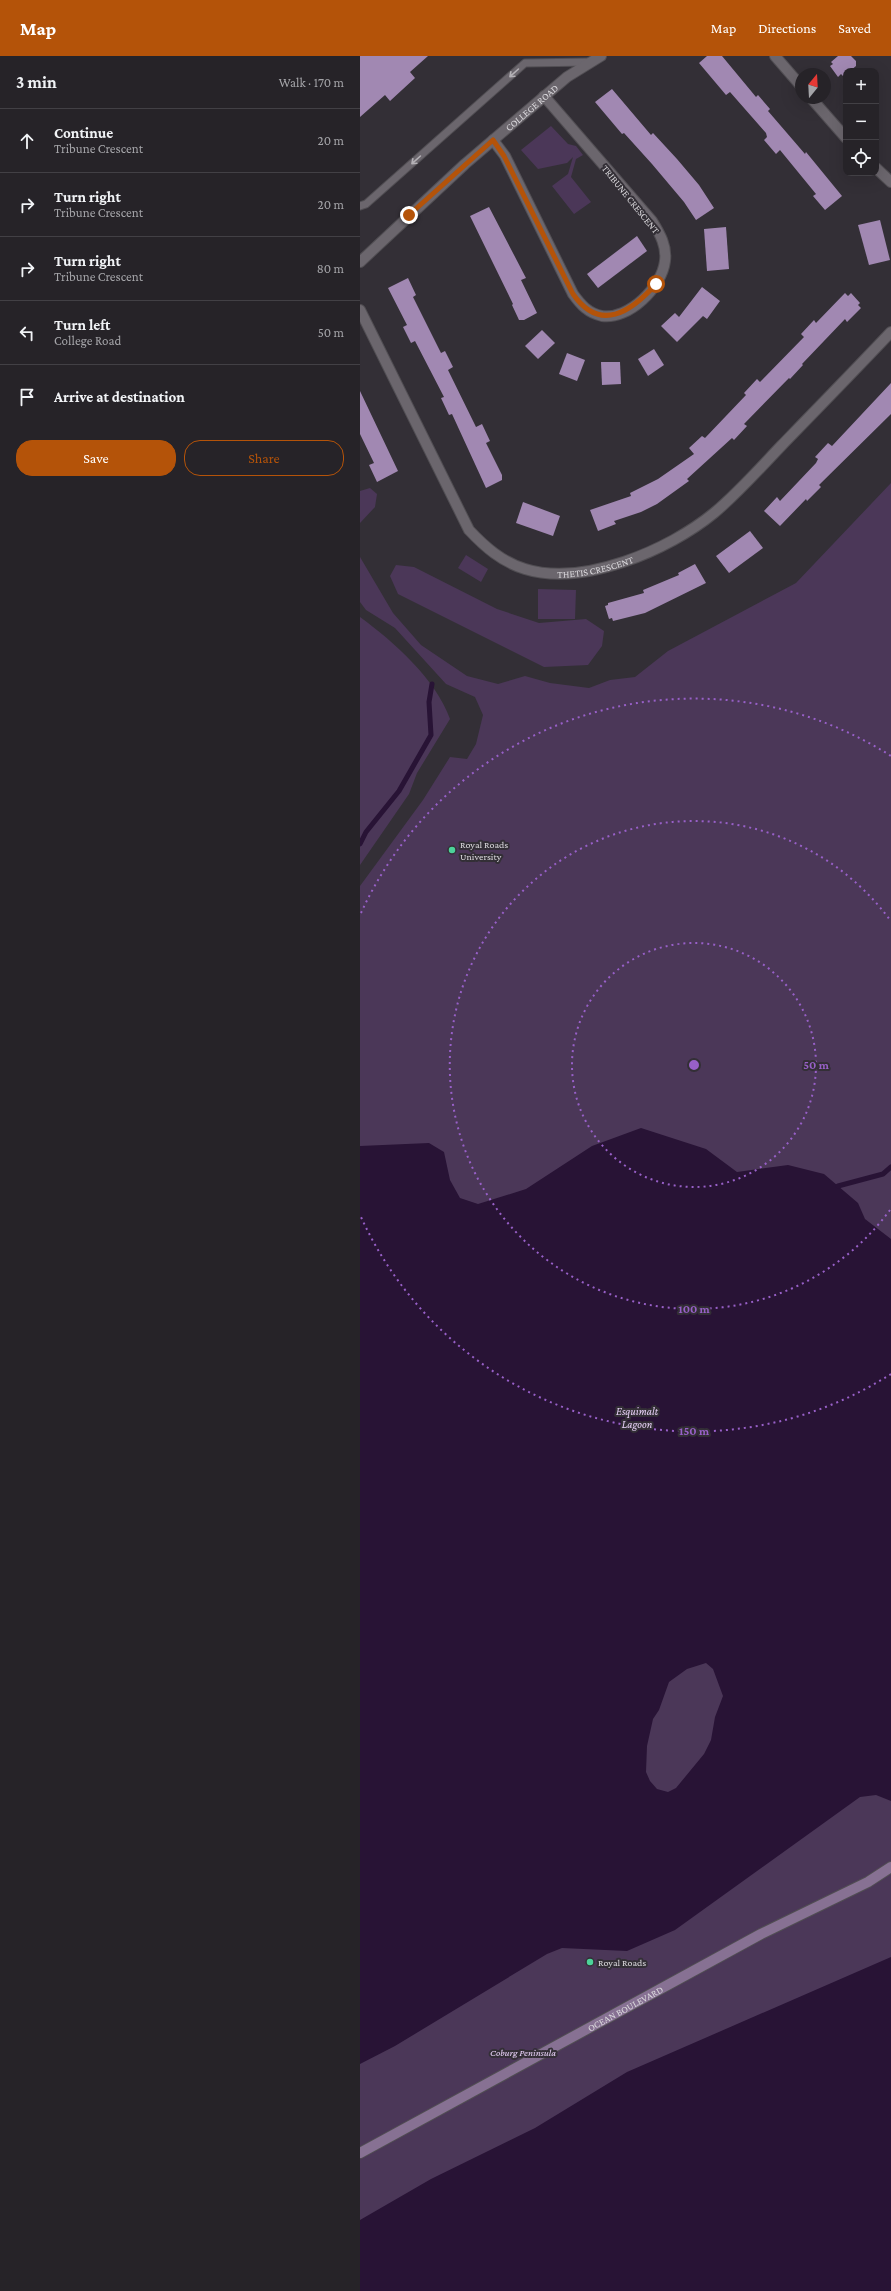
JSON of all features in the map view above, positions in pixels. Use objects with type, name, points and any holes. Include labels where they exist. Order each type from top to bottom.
[{"type":"street","name":"COLLEGE ROAD","points":[[360,262],[493,140],[544,96],[567,77],[601,56]]},
{"type":"street","points":[[775,56],[795,79]]},
{"type":"street","name":"TRIBUNE CRESCENT","points":[[493,140],[504,156],[573,294],[582,306],[591,312],[603,316],[616,315],[632,307],[645,296],[662,274],[665,255],[661,235],[652,221],[544,96]]},
{"type":"street","points":[[816,104],[843,135]]},
{"type":"street","points":[[879,171],[891,182]]},
{"type":"street","name":"THETIS CRESCENT","points":[[360,310],[469,530],[494,554],[526,569],[545,572],[570,572],[624,561],[674,540],[695,527],[732,497],[891,332]]},
{"type":"street","name":"OCEAN BOULEVARD","points":[[360,2153],[761,1934],[868,1882],[891,1867]]},
{"type":"lane","points":[[360,206],[366,204],[525,63],[591,62]]},
{"type":"green space","points":[[551,126],[568,144],[576,146],[583,155],[576,159],[571,177],[591,202],[574,214],[552,186],[568,174],[573,157],[567,163],[538,169],[521,150]]},
{"type":"green space","name":"Coburg Peninsula","points":[[891,483],[891,2098],[360,2291],[360,886],[423,800],[450,757],[467,759],[476,744],[483,715],[475,697],[446,684],[395,628],[366,610],[360,602],[360,557],[393,613],[421,645],[467,676],[498,684],[525,676],[550,683],[589,688],[610,680],[635,677],[668,651],[796,583]]},
{"type":"green space","points":[[370,488],[377,494],[375,507],[360,523],[360,491]]},
{"type":"green space","points":[[466,555],[488,569],[481,582],[458,568]]},
{"type":"green space","points":[[396,565],[414,567],[497,609],[539,623],[586,619],[604,631],[602,646],[588,665],[544,667],[398,594],[390,576]]},
{"type":"green space","points":[[538,589],[576,590],[575,619],[538,619]]},
{"type":"green space","points":[[360,617],[400,650],[412,662],[435,690],[444,704],[450,719],[417,773],[409,794],[360,865]]},
{"type":"water","name":"Esquimalt Lagoon","points":[[641,1128],[706,1149],[737,1172],[788,1165],[824,1174],[858,1203],[865,1219],[891,1239],[891,1801],[876,1795],[860,1797],[675,1930],[627,1951],[562,1948],[547,1954],[395,2046],[360,2064],[360,1146],[429,1143],[444,1152],[450,1180],[460,1198],[478,1204],[526,1189],[592,1146]],"holes":[[[706,1663],[713,1669],[723,1696],[715,1717],[711,1740],[704,1754],[676,1788],[668,1792],[657,1789],[650,1781],[646,1772],[647,1746],[653,1719],[659,1710],[669,1682],[687,1669]]]},
{"type":"water","points":[[891,1957],[891,2291],[360,2291],[360,2220],[431,2179],[535,2128],[627,2072]]},
{"type":"building","points":[[360,56],[428,56],[410,72],[415,78],[390,101],[385,95],[360,117]]},
{"type":"building","points":[[707,56],[722,56],[756,97],[758,95],[770,109],[768,111],[805,154],[806,152],[842,196],[825,210],[813,196],[816,194],[780,150],[776,154],[764,140],[767,137],[766,133],[730,92],[726,95],[699,63]]},
{"type":"building","points":[[838,56],[851,56],[856,61],[856,66],[854,68],[843,68],[843,76],[841,74],[838,77],[830,66],[833,64],[831,62]]},
{"type":"building","points":[[612,89],[651,135],[653,133],[677,159],[699,185],[714,208],[696,220],[684,202],[652,164],[624,133],[622,134],[595,102]]},
{"type":"building","points":[[489,207],[526,278],[521,280],[537,313],[524,320],[519,320],[512,305],[513,304],[470,216]]},
{"type":"building","points":[[880,220],[890,260],[869,265],[858,225]]},
{"type":"building","points":[[726,227],[729,269],[707,271],[704,229]]},
{"type":"building","points":[[637,236],[647,251],[598,288],[587,274]]},
{"type":"building","points":[[408,278],[416,295],[413,297],[441,353],[445,351],[453,367],[448,370],[476,427],[482,424],[490,441],[486,443],[502,475],[502,480],[486,488],[452,414],[449,415],[441,398],[444,397],[415,341],[411,343],[403,327],[407,325],[388,288]]},
{"type":"building","points":[[702,287],[720,301],[707,319],[703,316],[677,342],[661,326],[675,313],[679,317]]},
{"type":"building","points":[[845,293],[848,296],[851,293],[860,303],[858,305],[861,308],[847,322],[845,319],[802,364],[803,365],[790,379],[789,378],[744,424],[747,426],[734,440],[732,438],[687,479],[689,481],[657,504],[641,512],[614,521],[616,524],[598,531],[590,510],[631,496],[630,493],[658,479],[694,454],[689,448],[702,436],[705,438],[746,395],[744,393],[757,379],[760,382],[804,337],[801,334],[814,320],[816,323]]},
{"type":"building","points":[[542,330],[555,343],[538,359],[525,346]]},
{"type":"building","points":[[654,349],[664,365],[648,376],[638,359]]},
{"type":"building","points":[[567,353],[585,360],[577,381],[559,374]]},
{"type":"building","points":[[601,362],[620,362],[621,384],[602,385]]},
{"type":"building","points":[[891,383],[891,414],[819,485],[821,487],[807,501],[806,499],[780,526],[764,511],[777,497],[780,501],[816,463],[818,459],[815,457],[828,443],[832,446]]},
{"type":"building","points":[[360,391],[398,471],[377,482],[369,465],[374,463],[360,434]]},
{"type":"building","points":[[523,502],[560,516],[553,536],[516,523]]},
{"type":"building","points":[[750,531],[763,548],[729,573],[716,556]]},
{"type":"building","points":[[695,564],[706,583],[645,613],[613,621],[612,618],[609,619],[605,606],[608,605],[608,603],[644,593],[643,590],[679,575],[678,573]]},
{"type":"waterway","points":[[360,844],[366,832],[399,791],[431,735],[429,702],[432,684]]},
{"type":"waterway","points":[[838,1186],[883,1174],[891,1167]]},
{"type":"place","name":"Royal Roads University","points":[[452,850]]},
{"type":"place","name":"Royal Roads","points":[[590,1962]]},
{"type":"route","points":[[409,215],[493,140],[504,156],[573,294],[582,306],[591,312],[603,316],[616,315],[632,307],[656,284]]}]
